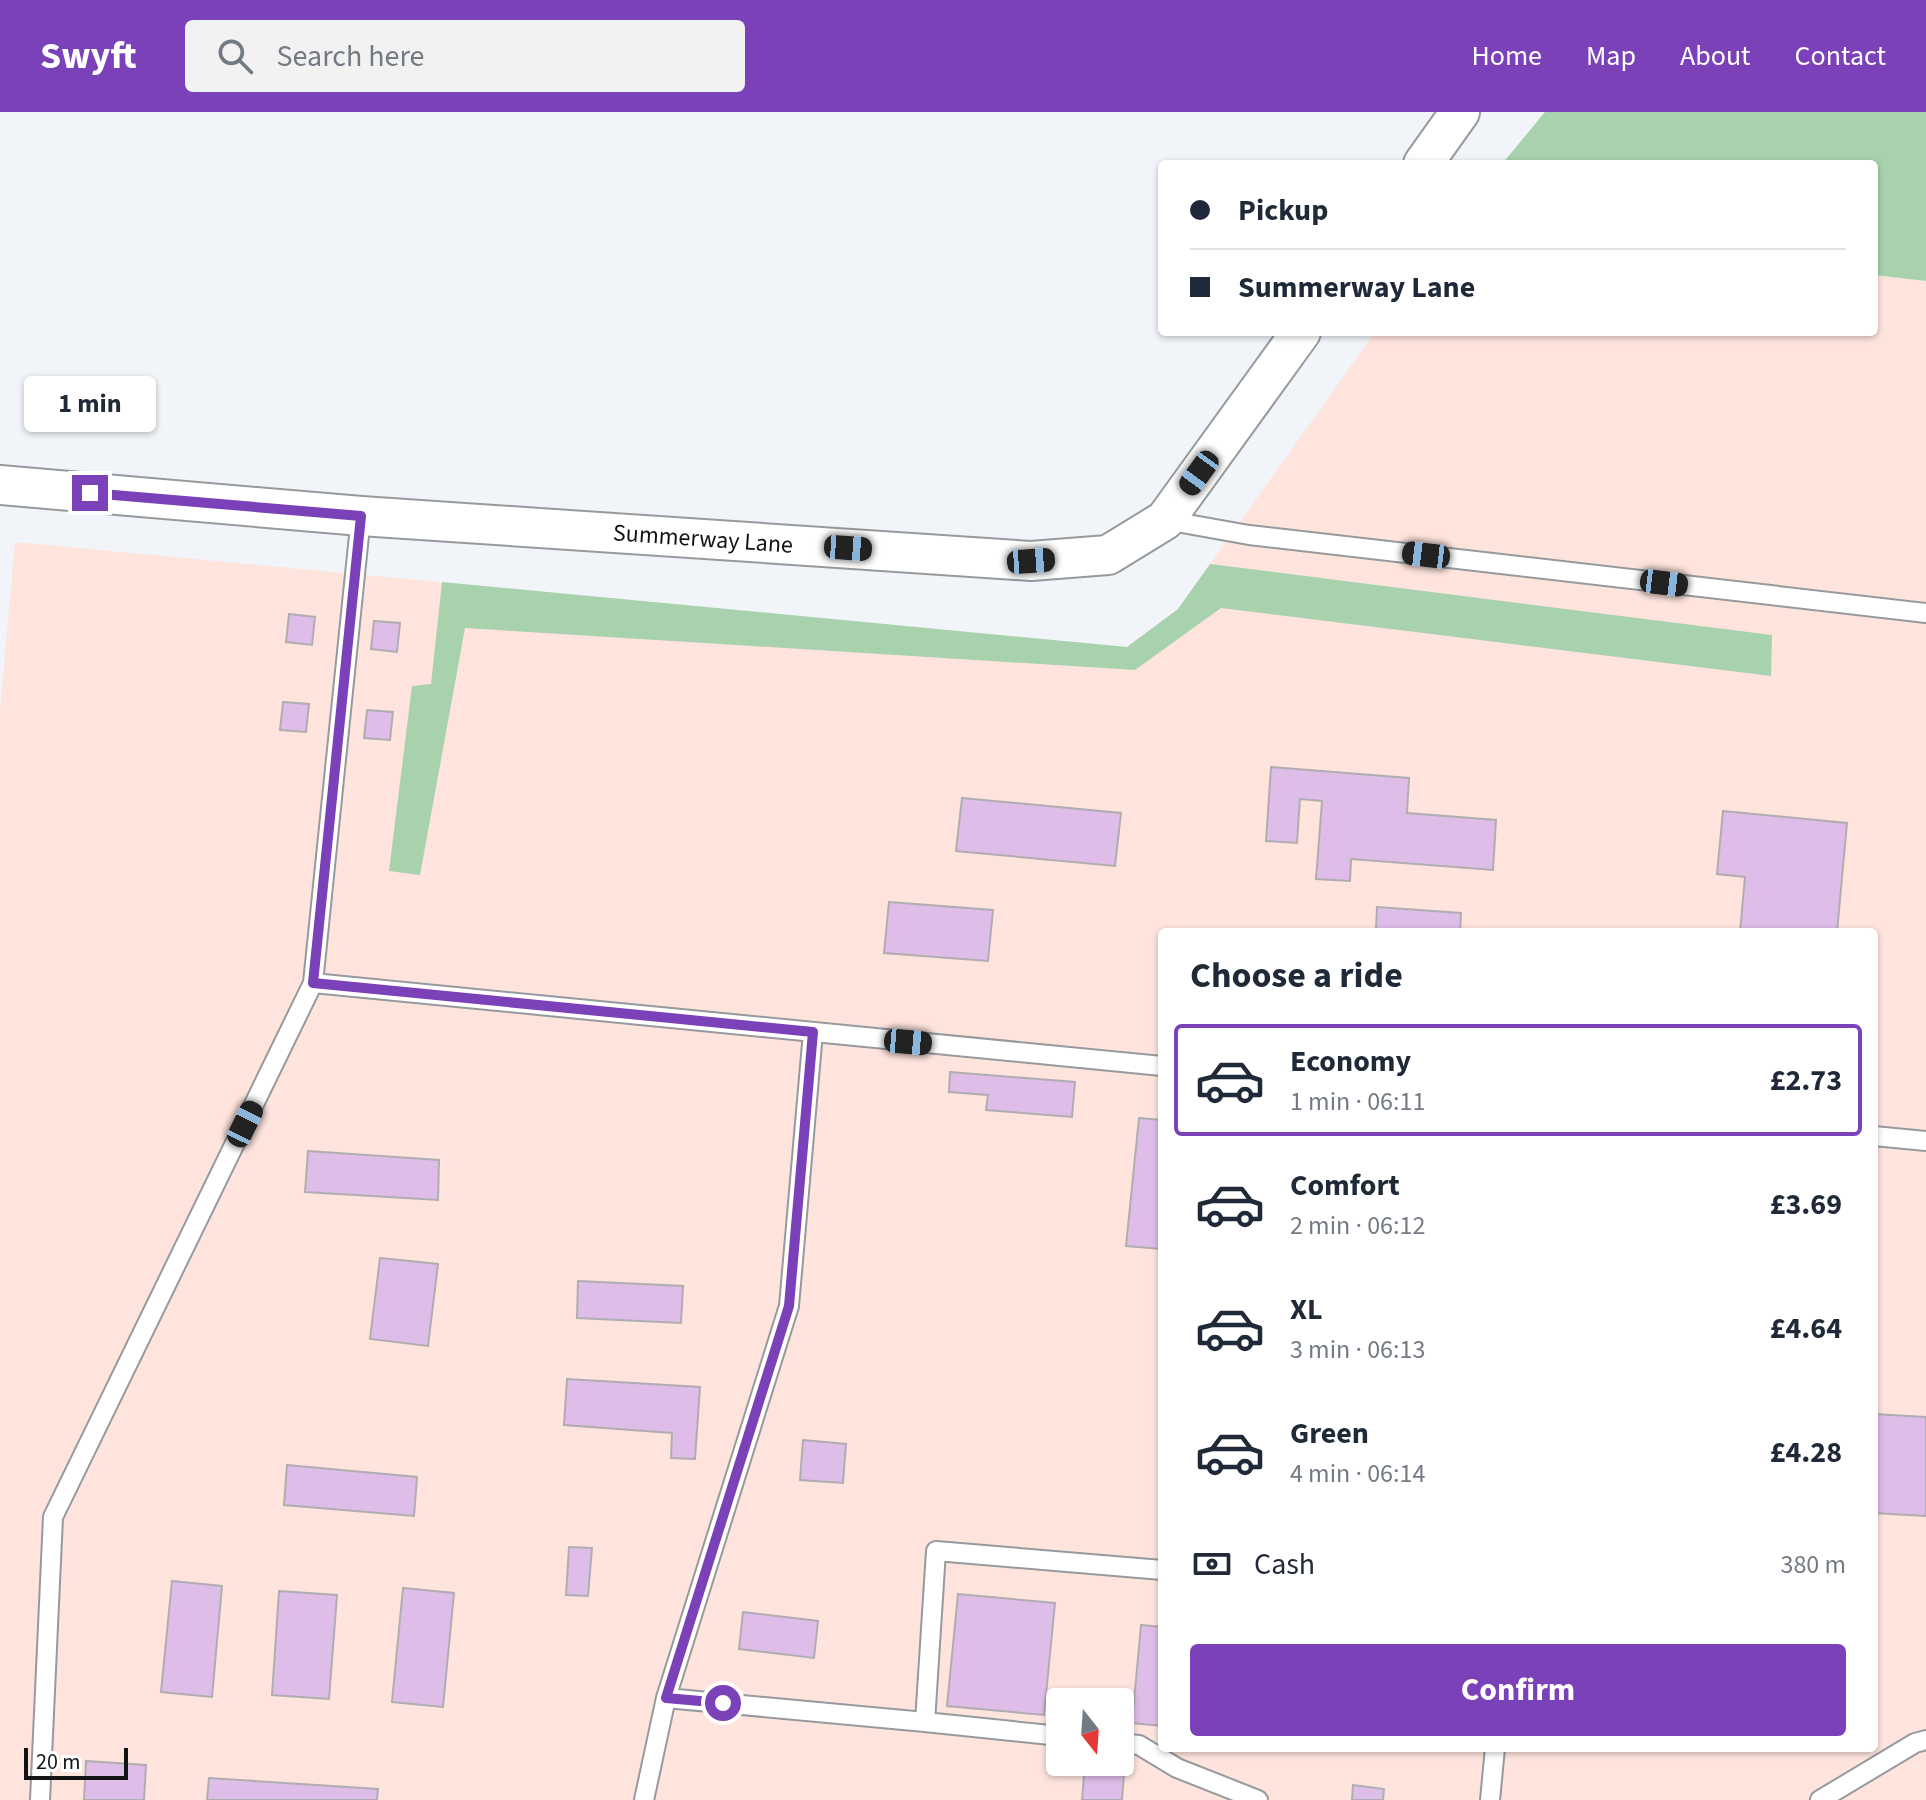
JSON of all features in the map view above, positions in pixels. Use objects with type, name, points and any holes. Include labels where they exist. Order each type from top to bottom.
[{"type":"street","points":[[1426,160],[1460,112]]},
{"type":"street","name":"Summerway Lane","points":[[0,485],[361,516],[1031,561],[1108,555],[1165,520],[1298,336]]},
{"type":"lane","points":[[40,1800],[53,1517],[313,983],[361,516]]},
{"type":"lane","points":[[1165,520],[1249,535],[1926,613]]},
{"type":"lane","points":[[313,983],[1158,1066]]},
{"type":"lane","points":[[644,1800],[666,1698],[789,1306],[813,1032]]},
{"type":"lane","points":[[1878,1136],[1926,1141]]},
{"type":"lane","points":[[925,1722],[936,1551],[1158,1570]]},
{"type":"lane","points":[[666,1698],[1046,1735]]},
{"type":"lane","points":[[1820,1800],[1915,1743],[1926,1740]]},
{"type":"lane","points":[[1134,1744],[1177,1768],[1258,1800]]},
{"type":"lane","points":[[1490,1800],[1495,1752]]},
{"type":"shaded area","points":[[1878,275],[1926,281],[1926,1800],[0,1800],[0,709],[15,542],[1127,647],[1178,609],[1372,336],[1878,336]]},
{"type":"green space","points":[[1545,112],[1926,112],[1926,281],[1878,275],[1878,160],[1505,160]]},
{"type":"green space","points":[[1210,564],[1772,635],[1771,676],[1221,608],[1135,670],[465,628],[420,875],[389,871],[412,686],[431,684],[442,582],[1127,647],[1178,609]]},
{"type":"building","points":[[289,614],[315,617],[312,645],[286,642]]},
{"type":"building","points":[[374,621],[400,623],[397,652],[371,649]]},
{"type":"building","points":[[283,702],[309,704],[306,732],[280,730]]},
{"type":"building","points":[[367,710],[393,712],[390,740],[364,738]]},
{"type":"building","points":[[1271,767],[1409,778],[1407,813],[1496,820],[1493,870],[1351,859],[1350,881],[1316,879],[1322,801],[1300,799],[1297,843],[1266,841]]},
{"type":"building","points":[[962,798],[1121,813],[1115,866],[956,851]]},
{"type":"building","points":[[1723,811],[1847,823],[1837,928],[1740,928],[1745,877],[1717,874]]},
{"type":"building","points":[[889,902],[993,910],[988,961],[884,953]]},
{"type":"building","points":[[1377,907],[1461,913],[1460,928],[1376,928]]},
{"type":"building","points":[[950,1072],[1075,1082],[1072,1117],[986,1110],[988,1095],[949,1092]]},
{"type":"building","points":[[1139,1118],[1158,1120],[1158,1249],[1126,1246]]},
{"type":"building","points":[[308,1151],[439,1160],[438,1200],[305,1192]]},
{"type":"building","points":[[380,1258],[438,1264],[428,1346],[370,1339]]},
{"type":"building","points":[[578,1281],[683,1286],[681,1323],[577,1318]]},
{"type":"building","points":[[567,1379],[700,1387],[695,1459],[671,1458],[672,1433],[564,1425]]},
{"type":"building","points":[[1878,1414],[1926,1417],[1926,1516],[1878,1513]]},
{"type":"building","points":[[803,1440],[846,1444],[843,1483],[800,1480]]},
{"type":"building","points":[[287,1465],[417,1477],[414,1516],[284,1505]]},
{"type":"building","points":[[569,1547],[592,1548],[588,1596],[566,1595]]},
{"type":"building","points":[[172,1581],[222,1586],[212,1697],[161,1692]]},
{"type":"building","points":[[403,1588],[454,1593],[443,1707],[392,1702]]},
{"type":"building","points":[[279,1591],[337,1595],[329,1699],[272,1695]]},
{"type":"building","points":[[958,1594],[1055,1603],[1044,1715],[947,1706]]},
{"type":"building","points":[[743,1612],[818,1621],[814,1658],[739,1649]]},
{"type":"building","points":[[1141,1625],[1158,1627],[1158,1726],[1134,1723]]},
{"type":"building","points":[[86,1761],[146,1765],[144,1800],[84,1800]]},
{"type":"building","points":[[1084,1776],[1124,1776],[1122,1800],[1082,1800]]},
{"type":"building","points":[[209,1778],[378,1789],[377,1800],[207,1800]]},
{"type":"building","points":[[1353,1785],[1384,1789],[1383,1800],[1352,1800]]},
{"type":"route","points":[[90,493],[361,516],[313,983],[813,1032],[789,1306],[666,1698],[723,1703]]}]
